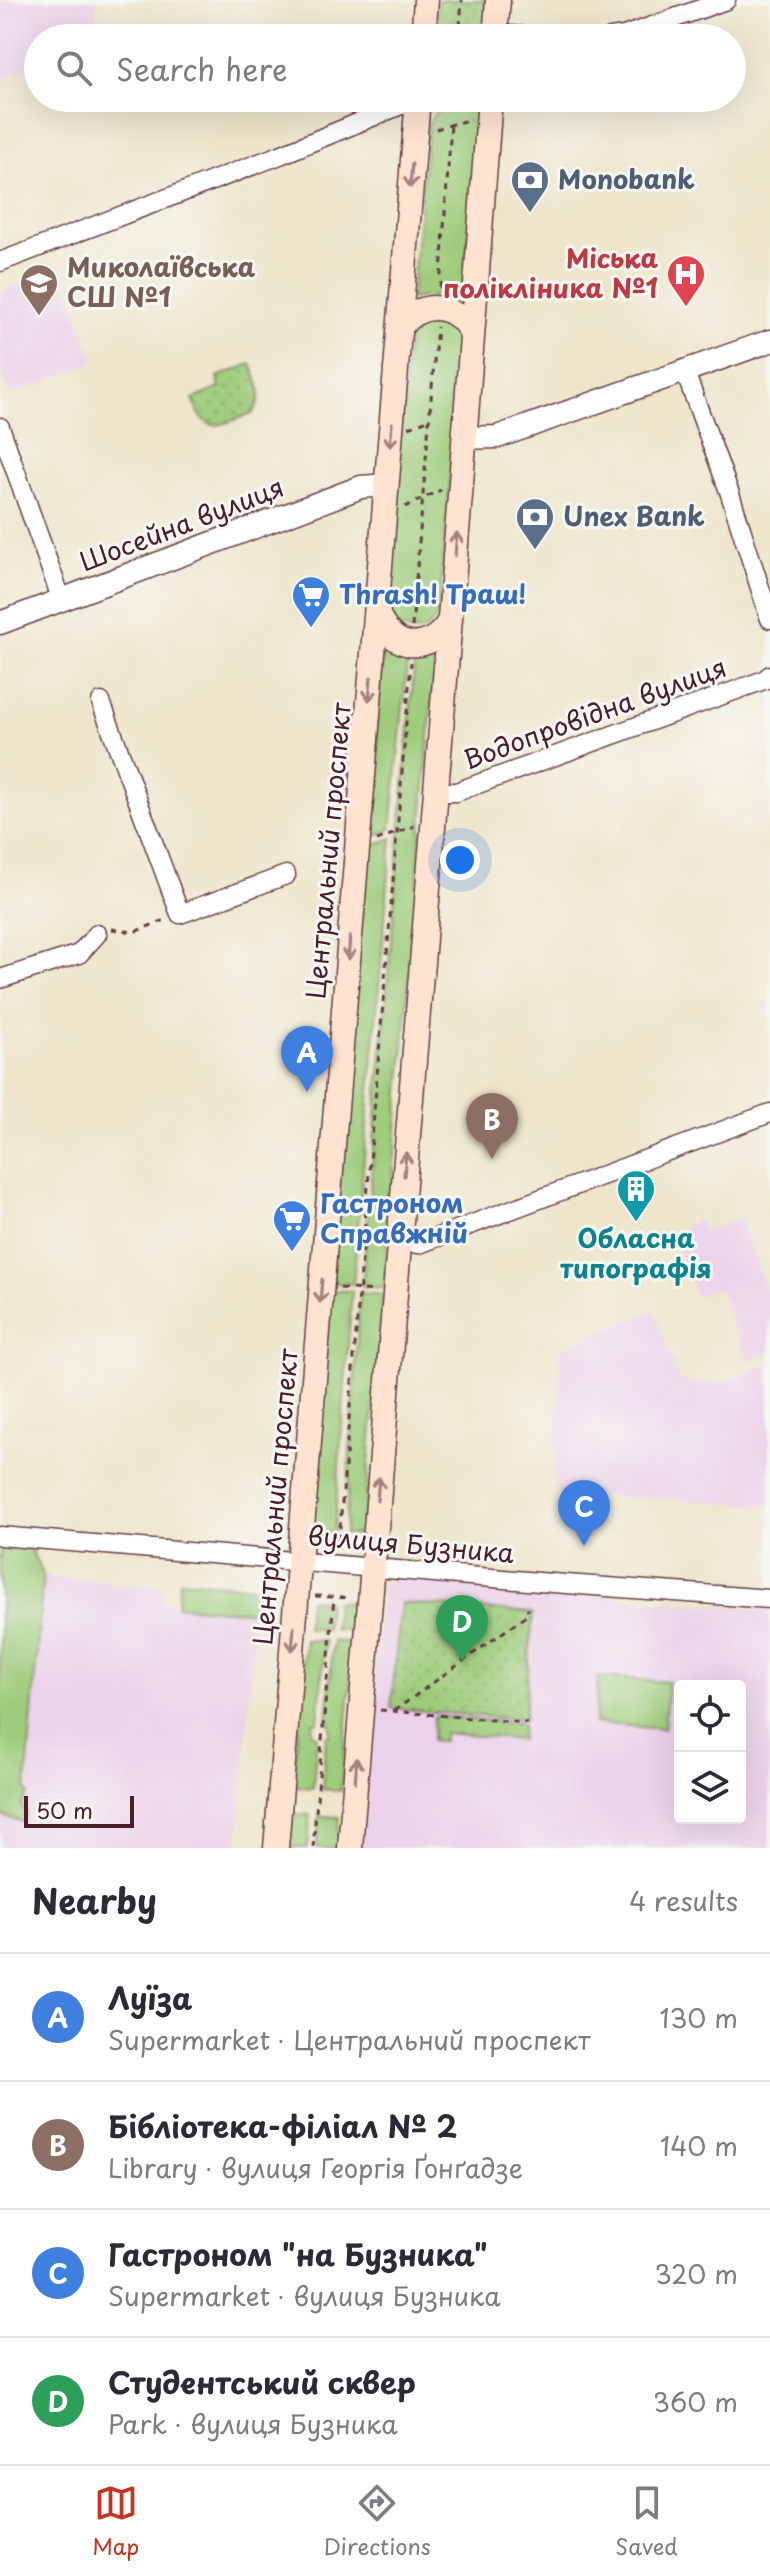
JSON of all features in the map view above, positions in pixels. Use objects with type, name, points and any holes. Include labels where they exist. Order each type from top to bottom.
[{"type":"main road","points":[[424,24],[426,0]]},
{"type":"main road","points":[[496,24],[498,0]]},
{"type":"main road","name":"Центральний проспект","points":[[276,1848],[417,112]]},
{"type":"main road","points":[[350,1848],[464,438],[484,112]]},
{"type":"main road","points":[[400,327],[416,311],[438,307],[458,315],[471,332]]},
{"type":"main road","points":[[377,611],[379,621],[389,634],[404,643],[430,641],[449,622]]},
{"type":"street","points":[[658,24],[726,0]]},
{"type":"street","points":[[0,262],[384,112]]},
{"type":"street","points":[[464,438],[497,437],[770,341]]},
{"type":"street","points":[[685,372],[730,494],[770,619]]},
{"type":"street","points":[[0,427],[62,601]]},
{"type":"street","name":"Шосейна вулиця","points":[[0,623],[361,487],[386,485]]},
{"type":"street","name":"Водопровідна вулиця","points":[[436,792],[456,792],[769,680]]},
{"type":"street","points":[[101,702],[180,914],[286,875]]},
{"type":"street","points":[[0,979],[79,954],[97,934]]},
{"type":"street","points":[[399,1242],[419,1244],[770,1113]]},
{"type":"street","name":"вулиця Бузника","points":[[0,1536],[770,1599]]},
{"type":"path","points":[[460,24],[462,0]]},
{"type":"path","points":[[424,132],[476,112]]},
{"type":"path","points":[[339,1540],[451,124]]},
{"type":"path","points":[[394,512],[449,486]]},
{"type":"path","points":[[367,844],[434,819]]},
{"type":"path","points":[[97,934],[115,928],[134,932],[180,914]]},
{"type":"path","points":[[331,1287],[384,1292]]},
{"type":"path","points":[[311,1537],[363,1541]]},
{"type":"path","points":[[307,1595],[359,1598]]},
{"type":"path","points":[[313,1848],[334,1597]]},
{"type":"path","points":[[394,1711],[527,1615],[528,1608]]},
{"type":"path","points":[[379,1710],[527,1723]]},
{"type":"shaded area","points":[[0,0],[97,0],[96,24],[24,24],[24,71],[0,80]]},
{"type":"shaded area","name":"Миколаївська СШ №1","points":[[60,270],[95,362],[9,395],[0,370],[0,292]]},
{"type":"shaded area","points":[[740,1218],[770,1300],[770,1353],[747,1361],[719,1288],[696,1296],[677,1245],[688,1240],[683,1226],[699,1220],[704,1232]]},
{"type":"shaded area","points":[[654,1310],[680,1381],[720,1383],[770,1364],[770,1506],[554,1492],[561,1348]]},
{"type":"shaded area","points":[[43,1574],[49,1575],[49,1578],[107,1581],[108,1585],[163,1586],[162,1603],[256,1612],[238,1848],[0,1848],[0,1815],[23,1822],[21,1806],[28,1779]]},
{"type":"shaded area","points":[[392,1578],[530,1592],[770,1609],[770,1848],[359,1848],[382,1585]]},
{"type":"green space","points":[[438,0],[489,0],[487,24],[436,24]]},
{"type":"green space","points":[[478,112],[463,302],[444,296],[411,299],[428,124],[436,113]]},
{"type":"green space","points":[[431,318],[454,328],[461,344],[439,611],[431,625],[415,632],[394,625],[386,607],[408,338],[415,327]]},
{"type":"green space","points":[[251,364],[260,394],[253,413],[223,424],[209,424],[193,399],[220,388],[217,377]]},
{"type":"green space","points":[[383,648],[408,656],[391,829],[367,840]]},
{"type":"green space","points":[[436,650],[384,1288],[362,1286],[415,656]]},
{"type":"green space","points":[[392,838],[353,1284],[331,1283],[366,848]]},
{"type":"green space","points":[[330,1290],[352,1291],[334,1533],[311,1531]]},
{"type":"green space","points":[[360,1293],[383,1295],[363,1535],[345,1534]]},
{"type":"green space","points":[[0,1547],[30,1549],[43,1574],[28,1794],[21,1806],[26,1812],[23,1822],[0,1815]]},
{"type":"green space","points":[[180,1580],[252,1587],[257,1597],[256,1612],[177,1606]]},
{"type":"green space","points":[[309,1599],[328,1601],[326,1630],[306,1628]]},
{"type":"green space","points":[[336,1602],[357,1603],[354,1631],[334,1629]]},
{"type":"green space","points":[[401,1603],[533,1613],[524,1720],[391,1708]]},
{"type":"green space","points":[[305,1640],[325,1641],[318,1722],[313,1722],[312,1734],[317,1735],[313,1788],[293,1786]]},
{"type":"green space","points":[[333,1641],[354,1643],[341,1791],[322,1789],[326,1736],[330,1735],[331,1723],[327,1722]]},
{"type":"green space","points":[[598,1677],[668,1682],[664,1729],[595,1723]]},
{"type":"green space","points":[[434,1716],[522,1724],[521,1740],[444,1733],[443,1741],[432,1740]]},
{"type":"green space","points":[[291,1814],[310,1815],[308,1848],[288,1848]]},
{"type":"green space","points":[[319,1816],[339,1817],[337,1848],[317,1848]]},
{"type":"place","name":"Monobank","points":[[530,214]]},
{"type":"place","name":"Міська полікліника №1","points":[[686,308]]},
{"type":"place","name":"Миколаївська СШ №1","points":[[39,317]]},
{"type":"place","name":"Unex Bank","points":[[535,551]]},
{"type":"place","name":"Thrash! Траш!","points":[[311,629]]},
{"type":"place","name":"Луїза","points":[[307,1092]]},
{"type":"place","name":"Бібліотека-філіал № 2","points":[[492,1159]]},
{"type":"place","name":"Обласна типографія","points":[[636,1223]]},
{"type":"place","name":"Гастроном Справжній","points":[[292,1253]]},
{"type":"place","name":"Гастроном \"на Бузника\"","points":[[584,1546]]},
{"type":"place","name":"Студентський сквер","points":[[462,1661]]}]
